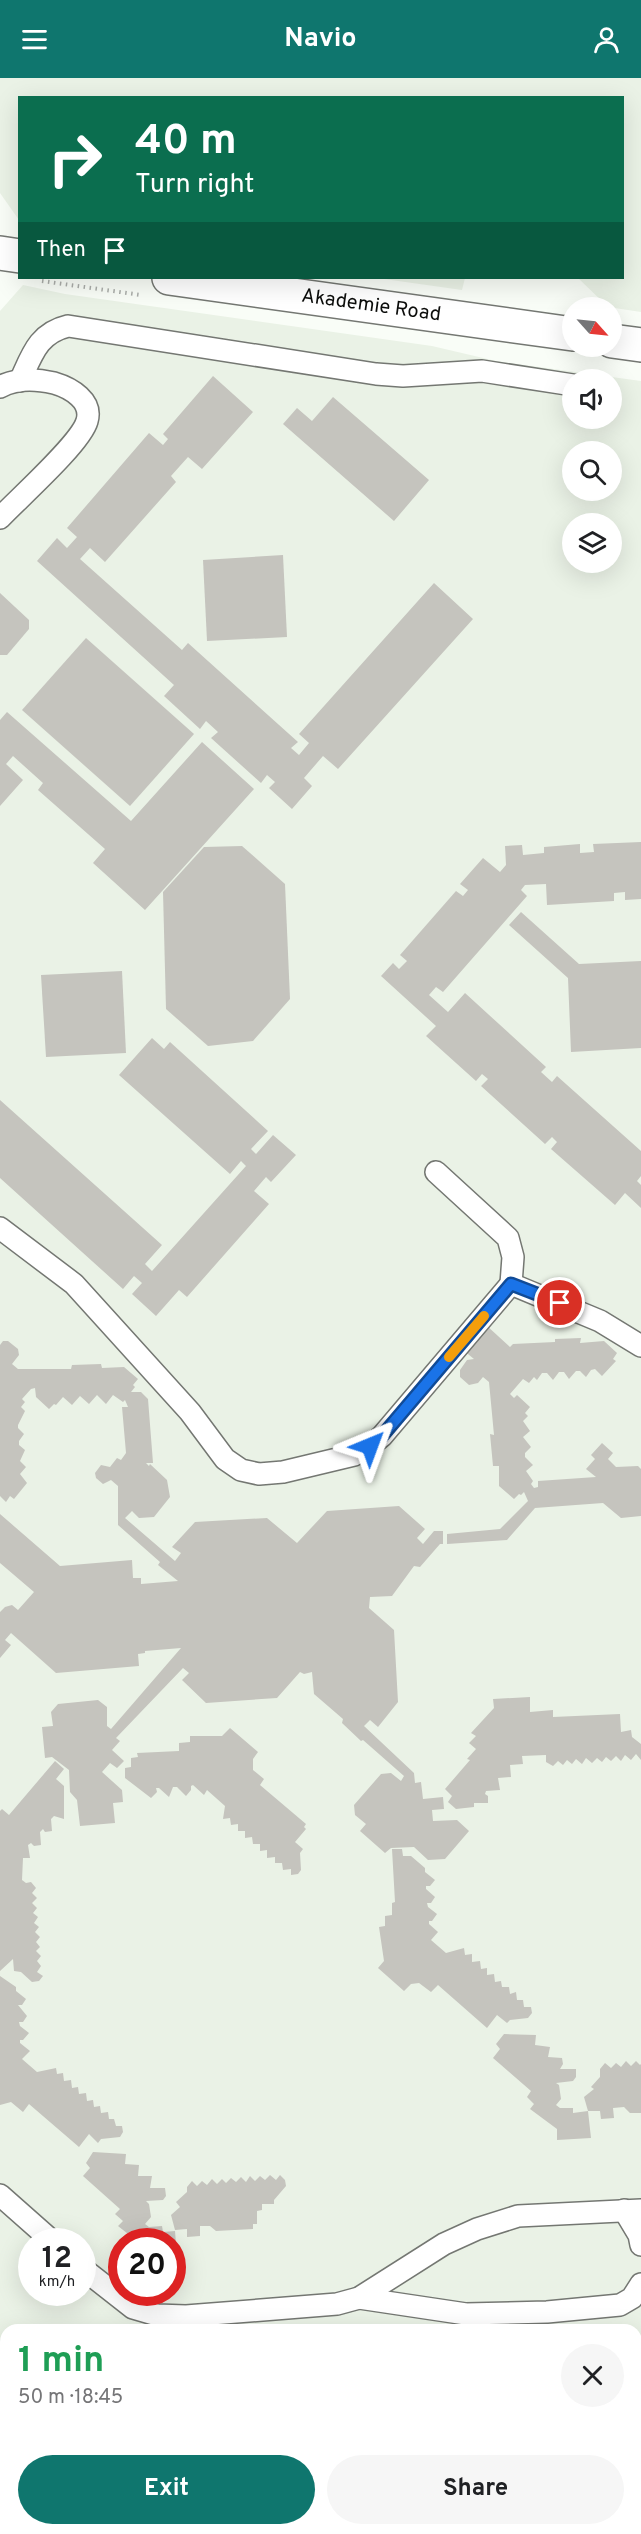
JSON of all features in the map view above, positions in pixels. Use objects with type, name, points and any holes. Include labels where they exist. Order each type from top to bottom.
[{"type":"street","points":[[0,253],[18,256]]},
{"type":"street","name":"Akademie Road","points":[[176,279],[562,332]]},
{"type":"street","points":[[622,342],[641,345]]},
{"type":"lane","points":[[20,381],[42,340],[53,330],[68,326],[376,375],[403,376],[482,371],[562,383]]},
{"type":"lane","points":[[0,387],[7,383],[20,381],[43,381],[71,390],[80,397],[86,407],[88,419],[75,441],[0,518]]},
{"type":"lane","points":[[0,1228],[74,1284],[190,1412],[225,1459],[241,1470],[259,1474],[283,1472],[354,1455],[370,1446],[382,1436],[511,1284],[513,1257],[508,1238],[436,1172]]},
{"type":"lane","points":[[511,1284],[600,1321],[641,1346]]},
{"type":"lane","points":[[0,2196],[37,2228]]},
{"type":"lane","points":[[96,2279],[133,2308],[157,2315],[186,2316],[337,2304],[359,2298],[444,2244],[477,2229],[518,2216],[633,2210],[641,2245]]},
{"type":"lane","points":[[359,2298],[466,2314],[547,2312],[620,2305],[632,2298],[641,2284]]},
{"type":"shaded area","points":[[0,78],[641,78],[641,312],[622,309],[622,297],[598,297],[579,279],[624,279],[624,96],[18,96],[18,219],[0,193]]},
{"type":"shaded area","points":[[384,279],[465,279],[462,290]]},
{"type":"shaded area","points":[[23,285],[65,294],[432,346],[496,361],[562,370],[562,429],[622,429],[622,378],[641,381],[641,2324],[0,2324],[0,311]]},
{"type":"building","points":[[213,376],[253,412],[202,469],[188,457],[171,476],[176,482],[105,562],[90,548],[80,559],[182,650],[188,643],[298,742],[291,748],[299,755],[309,743],[299,734],[434,583],[473,619],[338,769],[323,756],[304,778],[312,786],[292,809],[269,788],[275,782],[267,775],[261,783],[211,738],[218,732],[206,721],[200,729],[164,696],[174,685],[37,561],[57,538],[67,548],[77,537],[67,528],[149,433],[163,445],[168,439],[163,434]]},
{"type":"building","points":[[333,397],[429,480],[394,521],[283,424],[297,408],[312,421]]},
{"type":"building","points":[[283,555],[287,637],[207,641],[203,560]]},
{"type":"building","points":[[0,593],[29,620],[29,629],[7,655],[0,655]]},
{"type":"building","points":[[86,638],[194,734],[130,806],[22,710]]},
{"type":"building","points":[[7,712],[131,821],[202,742],[254,789],[145,910],[93,863],[105,849],[38,790],[43,783],[13,756],[6,764],[23,780],[0,806],[0,720]]},
{"type":"building","points":[[641,842],[641,899],[625,900],[625,892],[614,893],[614,901],[547,905],[546,884],[525,885],[521,890],[527,896],[443,992],[436,987],[429,995],[448,1012],[465,993],[546,1067],[541,1072],[552,1082],[557,1076],[641,1151],[641,1176],[637,1181],[641,1185],[641,1208],[625,1193],[615,1205],[551,1149],[557,1142],[552,1137],[545,1144],[481,1086],[488,1079],[482,1074],[476,1081],[426,1036],[436,1026],[381,976],[393,963],[399,969],[407,961],[400,955],[456,891],[463,896],[468,890],[460,884],[483,858],[500,872],[506,865],[505,846],[522,845],[523,855],[544,853],[544,847],[580,844],[580,853],[594,852],[593,844]]},
{"type":"building","points":[[242,846],[285,884],[290,999],[253,1041],[208,1046],[166,1009],[163,892],[204,847]]},
{"type":"building","points":[[521,912],[579,964],[641,961],[641,1048],[571,1052],[568,978],[509,925]]},
{"type":"building","points":[[122,971],[126,1053],[46,1057],[41,975]]},
{"type":"building","points":[[152,1038],[164,1049],[170,1042],[268,1131],[251,1149],[256,1154],[273,1135],[296,1155],[271,1182],[266,1177],[254,1191],[269,1204],[187,1297],[179,1290],[156,1316],[132,1294],[142,1283],[134,1276],[123,1289],[0,1178],[0,1100],[162,1245],[145,1264],[152,1271],[246,1166],[241,1161],[230,1174],[119,1075]]},
{"type":"building","points":[[486,1325],[510,1347],[513,1344],[581,1338],[580,1343],[604,1341],[617,1353],[613,1359],[616,1361],[602,1376],[595,1369],[591,1370],[586,1377],[580,1371],[576,1371],[569,1379],[564,1372],[559,1372],[553,1380],[547,1373],[542,1373],[537,1380],[534,1377],[529,1383],[523,1379],[510,1394],[514,1398],[517,1395],[530,1407],[525,1413],[528,1416],[523,1421],[530,1431],[523,1437],[531,1447],[525,1453],[525,1457],[533,1465],[526,1471],[533,1481],[531,1484],[534,1488],[538,1487],[538,1481],[596,1477],[586,1469],[595,1459],[591,1455],[602,1443],[613,1453],[608,1459],[616,1467],[638,1466],[641,1469],[641,1516],[621,1518],[603,1503],[535,1508],[507,1540],[447,1544],[447,1534],[500,1529],[528,1501],[524,1492],[514,1499],[499,1486],[499,1466],[493,1466],[490,1434],[494,1435],[489,1382],[483,1377],[478,1383],[469,1385],[460,1377],[460,1370],[467,1360],[474,1359],[463,1350]]},
{"type":"building","points":[[3,1341],[8,1341],[18,1349],[19,1355],[12,1364],[18,1369],[71,1369],[72,1365],[101,1364],[102,1368],[124,1367],[138,1379],[131,1392],[141,1392],[148,1399],[153,1463],[146,1463],[167,1480],[170,1497],[154,1517],[139,1518],[132,1511],[125,1518],[175,1561],[181,1553],[172,1547],[195,1522],[267,1518],[297,1543],[327,1511],[399,1506],[425,1529],[417,1538],[423,1544],[434,1531],[443,1531],[443,1544],[440,1544],[420,1567],[414,1566],[392,1596],[370,1597],[369,1608],[394,1630],[398,1702],[378,1727],[370,1720],[364,1726],[414,1773],[415,1783],[421,1782],[423,1799],[443,1797],[444,1809],[432,1810],[433,1821],[457,1820],[469,1831],[445,1859],[428,1860],[414,1847],[391,1848],[385,1853],[360,1831],[366,1824],[355,1815],[354,1805],[381,1774],[391,1773],[401,1781],[404,1776],[363,1740],[361,1741],[342,1723],[343,1719],[314,1694],[312,1672],[304,1674],[300,1672],[277,1698],[206,1703],[182,1680],[189,1673],[183,1668],[116,1738],[120,1741],[112,1750],[124,1761],[117,1768],[110,1763],[102,1772],[122,1790],[123,1802],[113,1803],[115,1823],[80,1826],[77,1800],[70,1792],[69,1770],[52,1757],[45,1758],[42,1727],[53,1726],[51,1712],[58,1704],[98,1700],[107,1707],[107,1726],[111,1729],[181,1648],[145,1651],[145,1653],[138,1654],[139,1666],[56,1673],[11,1633],[5,1640],[11,1645],[0,1658],[0,1612],[12,1605],[18,1610],[34,1592],[0,1563],[0,1514],[60,1566],[132,1560],[133,1578],[141,1578],[141,1584],[178,1581],[158,1565],[160,1562],[118,1525],[118,1486],[111,1480],[103,1484],[96,1478],[95,1473],[101,1465],[110,1467],[117,1458],[121,1460],[126,1453],[122,1407],[128,1407],[125,1400],[123,1402],[113,1395],[106,1404],[97,1395],[89,1404],[80,1396],[72,1405],[63,1397],[49,1409],[36,1397],[35,1388],[31,1389],[22,1399],[25,1402],[21,1407],[25,1411],[18,1425],[24,1434],[19,1445],[25,1450],[20,1461],[26,1467],[20,1474],[27,1483],[14,1499],[10,1496],[6,1502],[0,1496],[0,1345]]},
{"type":"building","points":[[530,1697],[530,1712],[553,1710],[553,1717],[620,1714],[621,1732],[631,1730],[632,1737],[641,1744],[641,1760],[636,1754],[631,1760],[625,1755],[621,1761],[616,1756],[611,1761],[606,1757],[602,1762],[597,1758],[592,1763],[586,1758],[582,1764],[576,1759],[572,1764],[567,1760],[563,1765],[558,1761],[553,1766],[546,1762],[546,1755],[522,1756],[523,1764],[510,1765],[511,1777],[498,1778],[500,1790],[486,1791],[488,1803],[474,1803],[474,1807],[456,1809],[448,1802],[452,1796],[445,1789],[470,1760],[467,1759],[476,1749],[469,1743],[476,1736],[471,1733],[494,1708],[493,1699]]},
{"type":"building","points":[[230,1728],[258,1752],[253,1759],[253,1770],[264,1779],[260,1785],[306,1824],[304,1827],[306,1829],[295,1842],[303,1849],[300,1853],[301,1870],[298,1874],[291,1875],[291,1869],[283,1870],[282,1863],[275,1863],[275,1857],[267,1858],[267,1850],[260,1851],[260,1844],[253,1844],[252,1837],[245,1838],[245,1831],[238,1831],[238,1824],[231,1825],[230,1818],[223,1819],[225,1806],[207,1790],[204,1795],[193,1785],[186,1796],[177,1787],[173,1787],[169,1797],[156,1788],[157,1792],[151,1798],[125,1778],[125,1768],[131,1767],[131,1758],[138,1757],[137,1753],[179,1751],[179,1743],[190,1742],[190,1736],[222,1736]]},
{"type":"building","points":[[55,1761],[64,1769],[56,1779],[64,1786],[64,1819],[54,1816],[51,1819],[52,1831],[45,1832],[43,1829],[40,1832],[41,1845],[34,1846],[31,1843],[28,1845],[30,1858],[23,1858],[22,1880],[26,1883],[31,1882],[36,1888],[32,1893],[37,1898],[32,1903],[37,1908],[33,1913],[38,1917],[34,1923],[39,1927],[35,1932],[40,1937],[36,1942],[40,1947],[36,1951],[41,1956],[37,1961],[41,1966],[37,1972],[43,1976],[39,1981],[32,1982],[21,1972],[14,1971],[13,1959],[0,1971],[0,1811],[2,1809],[9,1815]]},
{"type":"building","points":[[392,1849],[402,1849],[403,1856],[411,1856],[435,1880],[430,1886],[426,1886],[426,1889],[435,1897],[431,1903],[427,1903],[428,1907],[437,1914],[432,1921],[429,1921],[429,1924],[438,1932],[431,1940],[446,1953],[464,1948],[465,1955],[472,1954],[472,1962],[480,1961],[481,1969],[487,1968],[487,1975],[494,1974],[495,1982],[501,1981],[502,1987],[509,1987],[510,1994],[516,1992],[517,2000],[523,2000],[524,2007],[531,2007],[532,2013],[528,2018],[510,2020],[507,2023],[497,2015],[487,2028],[438,1985],[431,1992],[419,1983],[411,1984],[404,1991],[378,1968],[384,1961],[379,1927],[385,1926],[385,1916],[392,1915],[392,1903],[395,1902]]},
{"type":"building","points":[[0,1976],[16,1987],[16,1991],[26,1999],[22,2005],[18,2005],[27,2016],[23,2022],[19,2022],[20,2026],[29,2033],[23,2040],[20,2040],[20,2043],[30,2051],[22,2059],[37,2072],[56,2068],[57,2074],[63,2073],[64,2081],[71,2080],[72,2088],[78,2087],[79,2094],[86,2093],[87,2101],[93,2100],[94,2107],[100,2106],[101,2113],[108,2112],[109,2119],[114,2119],[116,2126],[122,2126],[123,2132],[120,2137],[101,2139],[98,2143],[89,2134],[79,2147],[29,2104],[23,2112],[11,2102],[0,2105]]},
{"type":"building","points":[[504,2034],[536,2035],[535,2045],[550,2047],[548,2057],[562,2058],[563,2064],[560,2069],[576,2069],[576,2077],[573,2081],[556,2083],[559,2085],[561,2099],[556,2105],[560,2108],[573,2108],[573,2113],[588,2111],[591,2138],[557,2140],[557,2129],[530,2109],[534,2104],[527,2097],[531,2091],[493,2058],[500,2049],[496,2044]]},
{"type":"building","points":[[626,2061],[631,2066],[636,2061],[641,2064],[641,2113],[630,2113],[624,2107],[613,2108],[614,2118],[601,2119],[600,2111],[588,2111],[584,2097],[594,2089],[591,2087],[600,2077],[600,2069],[605,2063],[611,2068],[616,2063],[621,2067]]},
{"type":"building","points":[[93,2152],[126,2154],[125,2164],[139,2165],[138,2176],[152,2176],[150,2188],[165,2188],[166,2196],[163,2200],[146,2201],[149,2204],[151,2217],[145,2224],[149,2227],[162,2226],[162,2228],[121,2228],[118,2226],[123,2221],[115,2214],[120,2209],[83,2176],[90,2168],[86,2163]]},
{"type":"building","points":[[270,2175],[276,2180],[280,2175],[285,2180],[286,2186],[274,2200],[274,2204],[262,2204],[262,2210],[257,2211],[257,2224],[253,2224],[253,2229],[216,2231],[210,2226],[200,2226],[200,2236],[187,2237],[186,2228],[174,2228],[171,2215],[180,2207],[176,2202],[187,2192],[187,2187],[192,2181],[197,2186],[202,2181],[207,2185],[212,2179],[217,2184],[222,2179],[226,2183],[231,2178],[236,2182],[241,2177],[246,2182],[250,2176],[255,2181],[260,2176],[265,2180]]},
{"type":"slow traffic","points":[[449,1357],[484,1316]]},
{"type":"route","points":[[370,1446],[382,1436],[511,1284],[560,1303]]}]
